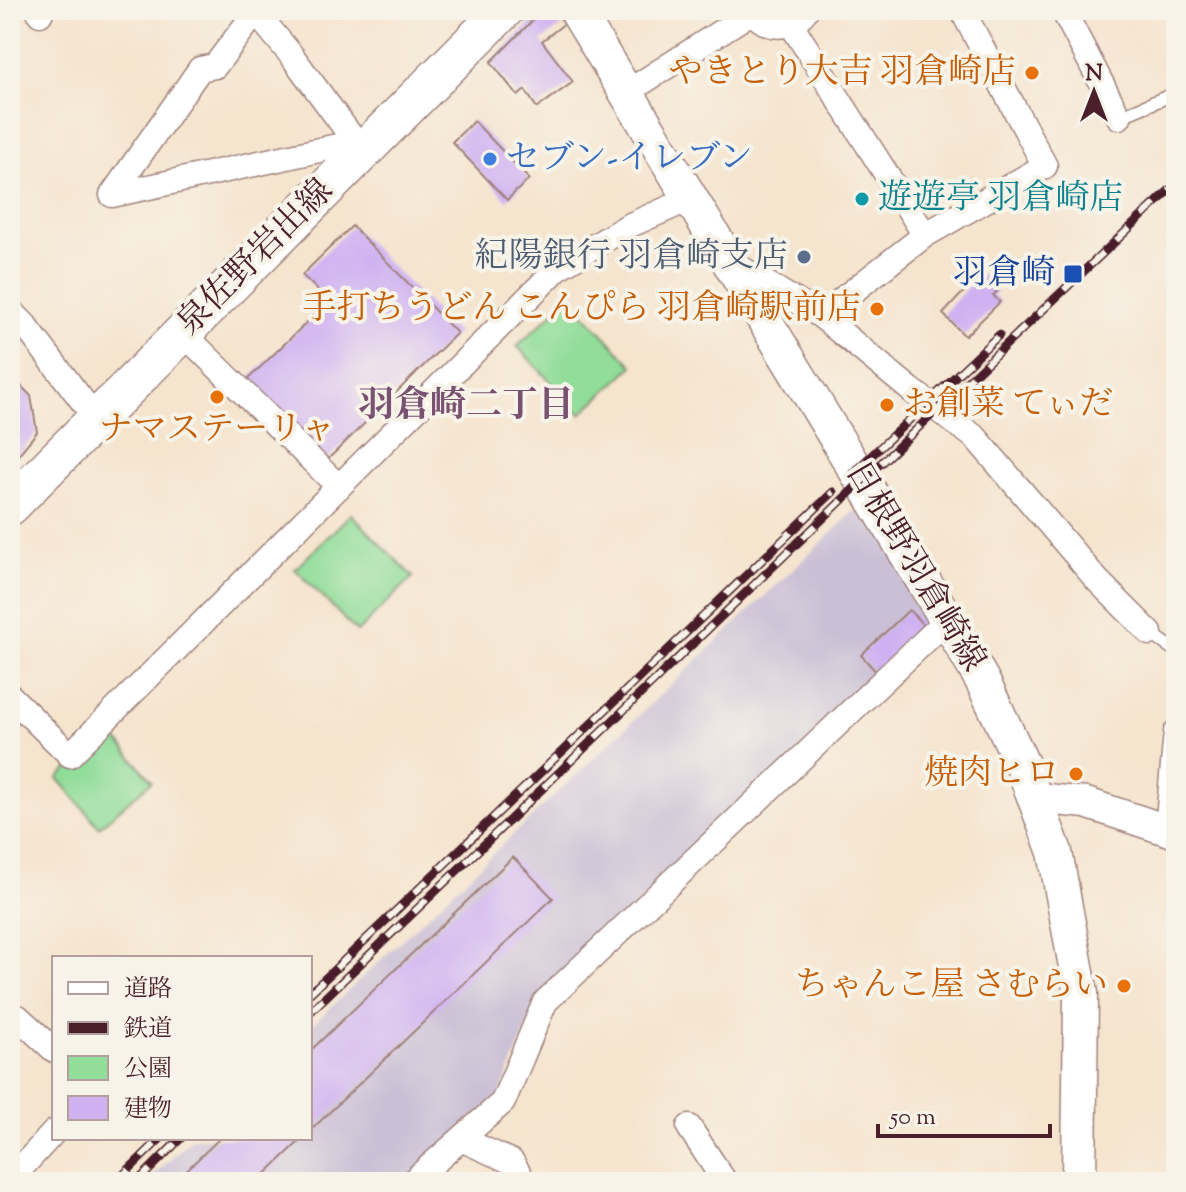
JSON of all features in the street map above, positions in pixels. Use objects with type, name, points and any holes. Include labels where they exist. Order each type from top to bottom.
[{"type":"main road","name":"泉佐野岩出線","points":[[10,506],[97,420],[359,147],[504,10]]},
{"type":"main road","name":"日根野羽倉崎線","points":[[576,10],[947,620],[982,680],[1036,798],[1055,852],[1081,994],[1079,1182]]},
{"type":"street","points":[[821,316],[925,235],[1045,166],[962,10]]},
{"type":"street","points":[[1063,10],[1119,117]]},
{"type":"street","points":[[255,11],[359,147],[112,195],[200,69],[215,66],[255,11]]},
{"type":"street","points":[[626,93],[753,11],[756,17],[773,26],[799,17],[925,235]]},
{"type":"street","points":[[10,696],[70,755],[559,267],[628,226],[692,198]]},
{"type":"street","points":[[729,260],[821,316],[911,390],[976,438],[1097,580],[1150,633]]},
{"type":"street","points":[[10,310],[97,420]]},
{"type":"street","points":[[182,332],[339,487]]},
{"type":"street","points":[[412,1182],[503,1102],[545,1002],[947,620]]},
{"type":"street","points":[[1036,798],[1086,803],[1172,831],[1176,732]]},
{"type":"street","points":[[10,1025],[18,1017],[52,1048]]},
{"type":"street","points":[[689,1127],[725,1182]]},
{"type":"street","points":[[10,1180],[52,1134]]},
{"type":"street","points":[[461,1139],[512,1162],[524,1182]]},
{"type":"lane","points":[[1119,117],[1176,93]]},
{"type":"lane","points":[[1150,633],[1176,651]]},
{"type":"shaded area","points":[[863,503],[930,616],[930,628],[540,996],[500,1094],[402,1182],[147,1182],[191,1140],[312,1140],[312,1025]]},
{"type":"green space","points":[[569,298],[633,366],[581,414],[517,346]]},
{"type":"green space","points":[[351,514],[413,577],[357,632],[295,569]]},
{"type":"green space","points":[[109,730],[152,781],[99,827],[58,778]]},
{"type":"building","points":[[543,10],[557,15],[565,23],[542,41],[573,82],[537,108],[525,90],[518,96],[491,62]]},
{"type":"building","points":[[474,121],[529,179],[507,200],[452,142]]},
{"type":"building","points":[[352,226],[457,333],[326,461],[247,380],[329,301],[302,275]]},
{"type":"building","points":[[980,274],[997,292],[993,295],[1000,302],[965,336],[943,314]]},
{"type":"building","points":[[10,357],[18,366],[10,373]]},
{"type":"building","points":[[10,375],[31,396],[37,432],[10,465]]},
{"type":"building","points":[[909,610],[927,629],[878,674],[861,655]]},
{"type":"building","points":[[513,857],[553,898],[312,1129],[312,1049]]},
{"type":"building","points":[[218,1140],[301,1140],[257,1182],[174,1182]]},
{"type":"railway","points":[[312,1010],[1176,184]]},
{"type":"railway","points":[[853,473],[999,335]]},
{"type":"railway","points":[[312,991],[833,492]]},
{"type":"railway","points":[[116,1182],[159,1140]]},
{"type":"railway","points":[[137,1182],[179,1140]]},
{"type":"place","name":"やきとり大吉 羽倉崎店","points":[[1032,73]]},
{"type":"place","name":"セブン-イレブン","points":[[490,159]]},
{"type":"place","name":"遊遊亭 羽倉崎店","points":[[862,199]]},
{"type":"place","name":"紀陽銀行 羽倉崎支店","points":[[804,257]]},
{"type":"place","name":"羽倉崎","points":[[1073,274]]},
{"type":"place","name":"手打ちうどん こんぴら 羽倉崎駅前店","points":[[877,309]]},
{"type":"place","name":"ナマステーリャ","points":[[217,397]]},
{"type":"place","name":"お創菜 てぃだ","points":[[887,405]]},
{"type":"place","name":"焼肉ヒロ","points":[[1076,774]]},
{"type":"place","name":"ちゃんこ屋 さむらい","points":[[1124,986]]},
{"type":"district","name":"羽倉崎二丁目","points":[[466,407]]}]
